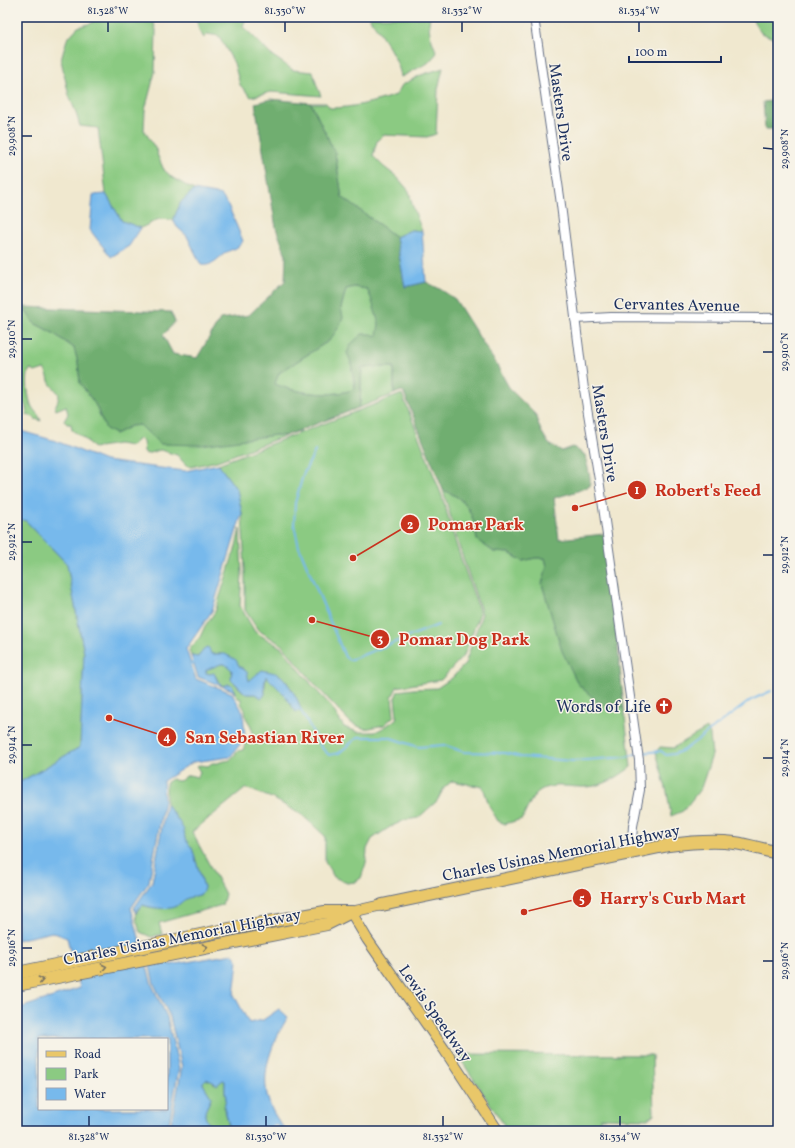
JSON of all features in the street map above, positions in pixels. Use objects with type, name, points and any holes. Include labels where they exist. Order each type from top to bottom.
[{"type":"highway","name":"Charles Usinas Memorial Highway","points":[[382,905],[669,845],[709,842],[736,843],[778,853]]},
{"type":"highway","name":"Charles Usinas Memorial Highway","points":[[17,985],[64,969],[165,942],[310,914],[325,912],[351,912]]},
{"type":"highway","name":"Charles Usinas Memorial Highway","points":[[17,973],[64,969],[167,955],[327,924],[351,912]]},
{"type":"main road","name":"Charles Usinas Memorial Highway","points":[[351,912],[382,905]]},
{"type":"main road","name":"Lewis Speedway","points":[[351,912],[367,939],[444,1049],[498,1131]]},
{"type":"street","name":"Masters Drive","points":[[534,17],[560,197],[584,388],[600,486],[638,749],[640,790],[633,826],[631,854]]},
{"type":"street","name":"Cervantes Avenue","points":[[575,319],[611,317],[778,318]]},
{"type":"green space","points":[[97,17],[152,17],[156,30],[155,72],[145,110],[144,130],[158,153],[157,154],[164,170],[173,178],[194,190],[181,202],[173,220],[159,219],[141,228],[122,221],[106,194],[98,128],[80,126],[69,96],[61,60],[67,39],[78,27],[92,23]]},
{"type":"green space","points":[[196,17],[246,17],[243,27],[270,54],[293,70],[313,72],[321,96],[271,92],[251,97],[240,85],[234,63],[219,36],[207,34],[204,38],[199,30]]},
{"type":"green space","points":[[370,17],[430,17],[430,31],[437,53],[428,63],[401,77],[400,70],[393,55]]},
{"type":"green space","points":[[751,17],[778,17],[778,40],[761,33]]},
{"type":"green space","points":[[443,68],[438,89],[436,134],[427,137],[383,135],[377,141],[373,156],[397,177],[409,191],[422,231],[411,230],[396,237],[342,197],[335,153],[311,103],[326,103],[330,108],[355,106],[372,102],[396,95],[402,85],[421,75]]},
{"type":"green space","points":[[271,99],[311,103],[335,153],[342,197],[396,237],[405,287],[426,282],[455,299],[495,362],[510,389],[535,414],[541,431],[549,444],[562,451],[573,447],[585,455],[590,477],[590,486],[554,498],[559,539],[604,534],[612,588],[624,708],[601,705],[578,684],[562,651],[542,584],[547,566],[545,558],[535,558],[523,561],[509,553],[494,552],[477,540],[472,516],[464,503],[452,494],[443,490],[404,393],[401,391],[394,394],[394,367],[362,367],[360,403],[358,408],[285,436],[276,435],[201,445],[160,444],[140,425],[131,426],[115,434],[106,429],[95,404],[80,383],[78,362],[74,348],[53,333],[34,323],[23,307],[171,312],[175,322],[163,335],[173,354],[197,358],[220,319],[249,315],[285,281],[286,255],[276,228],[255,103]],"holes":[[[354,287],[367,289],[379,324],[377,336],[362,334],[351,344],[347,353],[351,362],[355,389],[346,392],[325,394],[304,392],[275,384],[279,373],[330,340],[339,327],[343,317],[341,308],[346,289]]]},
{"type":"green space","points":[[778,100],[778,129],[765,129],[763,102]]},
{"type":"green space","points":[[17,131],[21,133],[24,156],[17,171]]},
{"type":"green space","points":[[354,287],[367,289],[379,320],[378,332],[374,340],[351,362],[355,389],[346,392],[325,394],[293,390],[274,384],[279,373],[330,340],[346,289]]},
{"type":"green space","points":[[17,294],[23,307],[34,323],[53,333],[74,348],[78,362],[80,383],[95,404],[106,429],[115,434],[131,426],[140,425],[160,443],[180,444],[276,435],[285,436],[217,461],[191,467],[186,465],[177,455],[164,451],[160,450],[146,454],[144,451],[143,441],[140,438],[131,446],[118,444],[93,448],[87,441],[72,430],[71,424],[67,424],[64,421],[68,414],[66,406],[56,410],[55,407],[59,394],[51,385],[44,369],[35,372],[30,369],[28,372],[28,393],[32,407],[41,421],[27,415],[25,405],[17,398]]},
{"type":"green space","points":[[362,367],[394,367],[394,394],[358,408],[360,403]]},
{"type":"green space","points":[[402,394],[442,496],[457,547],[480,613],[464,655],[441,680],[397,687],[392,697],[394,716],[384,725],[365,729],[351,723],[318,688],[282,645],[258,630],[245,610],[245,570],[242,513],[237,490],[218,464]]},
{"type":"green space","points":[[443,490],[452,494],[464,503],[472,516],[477,540],[494,552],[509,553],[523,561],[535,558],[545,558],[547,566],[542,584],[563,651],[578,684],[601,705],[624,708],[631,767],[616,777],[599,785],[587,787],[552,786],[545,788],[534,796],[522,819],[505,824],[498,821],[490,808],[483,787],[452,781],[444,788],[437,801],[418,818],[405,820],[390,827],[372,839],[367,849],[366,863],[361,878],[355,882],[347,883],[334,877],[325,862],[325,836],[302,815],[274,799],[246,788],[192,832],[225,894],[222,905],[159,923],[162,934],[151,937],[140,932],[136,914],[143,905],[154,908],[164,906],[186,898],[200,895],[204,887],[192,848],[185,839],[178,820],[166,804],[166,783],[172,779],[180,781],[189,775],[197,777],[200,772],[197,767],[199,765],[208,766],[212,763],[230,760],[238,751],[243,750],[245,744],[251,737],[251,726],[246,718],[241,699],[238,698],[232,685],[223,686],[215,675],[206,673],[206,670],[220,664],[226,665],[232,670],[231,674],[233,681],[240,689],[246,694],[255,694],[262,698],[265,694],[266,675],[284,694],[292,707],[301,711],[299,703],[290,687],[284,678],[279,675],[262,670],[251,682],[249,681],[247,673],[244,669],[230,657],[220,654],[211,654],[206,647],[198,657],[191,656],[189,650],[200,637],[205,626],[215,612],[234,554],[240,529],[242,574],[240,606],[255,632],[282,648],[330,705],[344,727],[358,732],[375,732],[396,719],[395,698],[398,691],[437,688],[452,678],[465,664],[482,614],[459,546]]},
{"type":"green space","points":[[17,518],[26,521],[67,564],[84,653],[80,747],[17,784]]},
{"type":"green space","points":[[707,728],[710,735],[712,755],[701,788],[683,811],[671,816],[667,792],[656,752],[660,747],[673,748]]},
{"type":"green space","points":[[457,1054],[652,1055],[654,1114],[648,1119],[600,1118],[600,1131],[508,1131]]},
{"type":"green space","points":[[206,1079],[214,1084],[223,1080],[225,1081],[226,1099],[224,1107],[229,1131],[213,1131],[206,1119],[205,1113],[211,1097],[203,1084]]},
{"type":"water","points":[[194,190],[221,195],[228,205],[243,241],[236,248],[227,252],[208,265],[201,265],[187,236],[177,227],[173,220],[181,202]]},
{"type":"water","points":[[106,194],[122,221],[141,228],[129,246],[111,257],[90,230],[93,195]]},
{"type":"water","points":[[411,230],[422,231],[426,282],[405,287],[396,237]]},
{"type":"water","points":[[17,430],[56,441],[105,461],[185,471],[218,464],[237,490],[242,513],[212,611],[186,649],[196,679],[232,693],[243,712],[245,738],[230,757],[193,762],[163,781],[164,801],[149,882],[131,908],[152,985],[167,1017],[179,1068],[169,1123],[161,1131],[17,1131],[17,1009],[80,988],[67,938],[52,932],[17,940],[17,784],[80,747],[84,653],[67,564],[26,521],[17,518]]},
{"type":"water","points":[[206,647],[209,648],[211,654],[225,654],[236,660],[239,666],[247,672],[249,681],[262,670],[281,676],[294,693],[301,708],[301,712],[296,712],[283,693],[266,676],[264,686],[265,694],[262,698],[255,694],[246,694],[231,679],[232,670],[225,664],[221,664],[206,670],[206,673],[214,673],[218,682],[223,686],[229,684],[232,685],[235,694],[232,690],[198,677],[191,656],[198,657]]},
{"type":"water","points":[[166,804],[184,830],[185,839],[192,848],[204,887],[202,893],[186,899],[175,907],[159,908],[143,905],[137,910],[136,913],[134,908],[152,882]]},
{"type":"water","points":[[233,954],[238,961],[234,995],[249,1023],[263,1020],[279,1009],[288,1017],[277,1036],[269,1058],[266,1080],[266,1091],[270,1106],[286,1131],[277,1131],[278,1125],[274,1125],[269,1131],[229,1131],[224,1107],[226,1099],[225,1081],[223,1080],[217,1085],[206,1079],[203,1084],[211,1097],[205,1116],[213,1131],[165,1131],[171,1124],[182,1067],[170,1017],[154,984],[149,962],[168,958],[170,965]]},
{"type":"waterway","points":[[315,451],[303,475],[295,503],[294,525],[299,547],[345,657],[349,660],[355,658],[438,625]]},
{"type":"waterway","points":[[191,665],[196,661]]},
{"type":"waterway","points":[[641,753],[661,751],[666,755],[684,750],[751,700],[771,691]]},
{"type":"waterway","points":[[300,709],[321,747],[329,755],[339,753],[358,737],[388,737],[418,747],[444,745],[464,752],[505,753],[521,757],[573,761],[626,757],[636,754]]},
{"type":"place","name":"Robert's Feed","points":[[575,508]]},
{"type":"place","name":"Pomar Park","points":[[353,558]]},
{"type":"place","name":"Pomar Dog Park","points":[[312,620]]},
{"type":"place","name":"Words of Life","points":[[664,706]]},
{"type":"place","name":"San Sebastian River","points":[[109,718]]},
{"type":"place","name":"Harry's Curb Mart","points":[[524,912]]}]
